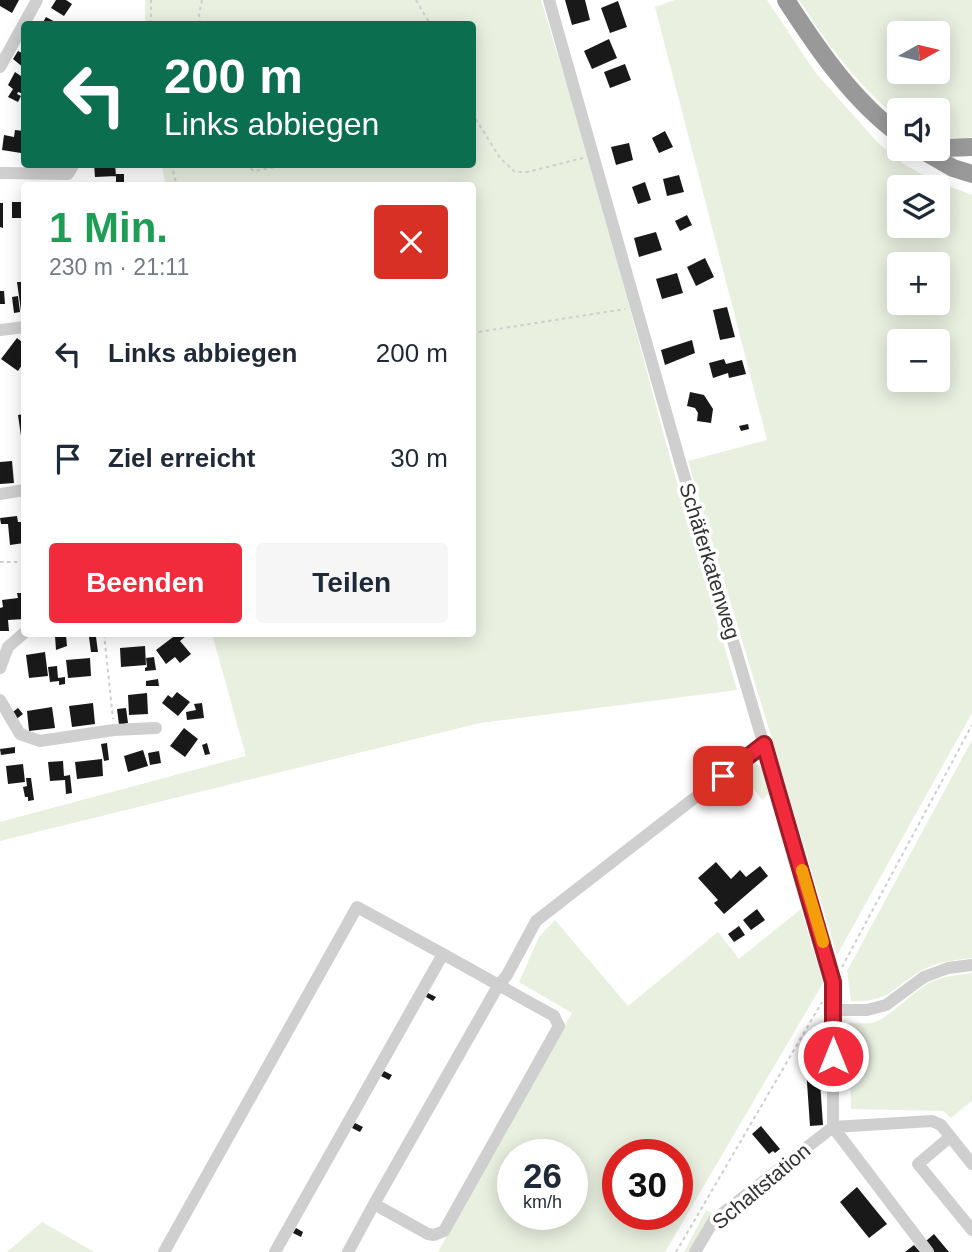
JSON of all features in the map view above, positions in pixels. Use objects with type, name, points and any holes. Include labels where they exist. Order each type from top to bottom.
[{"type":"highway","points":[[786,0],[834,67],[887,123]]},
{"type":"highway","points":[[868,106],[887,118]]},
{"type":"highway","points":[[950,148],[972,147]]},
{"type":"highway","points":[[941,161],[972,174]]},
{"type":"street","points":[[25,21],[37,0]]},
{"type":"street","name":"Schäferkatenweg","points":[[549,0],[828,962],[833,982],[833,1126]]},
{"type":"street","points":[[0,67],[21,29]]},
{"type":"street","points":[[0,173],[71,169]]},
{"type":"street","points":[[0,330],[21,327]]},
{"type":"street","points":[[0,495],[21,491]]},
{"type":"street","points":[[0,668],[8,647],[21,636]]},
{"type":"street","points":[[0,699],[20,734],[40,741],[114,730],[156,728]]},
{"type":"street","points":[[348,1252],[536,921],[764,744]]},
{"type":"street","points":[[164,1252],[357,907],[554,1016],[559,1026],[444,1230],[434,1236],[428,1234],[373,1204]]},
{"type":"street","points":[[275,1252],[443,954]]},
{"type":"street","points":[[833,1010],[867,1010],[886,1005],[924,977],[948,968],[972,965]]},
{"type":"street","points":[[833,1126],[932,1121],[941,1125],[972,1164]]},
{"type":"street","points":[[833,1126],[928,1252]]},
{"type":"street","name":"Schaltstation","points":[[695,1252],[714,1220],[833,1126]]},
{"type":"street","points":[[950,1137],[918,1164],[972,1230]]},
{"type":"path","points":[[151,0],[151,21]]},
{"type":"path","points":[[200,21],[202,0]]},
{"type":"path","points":[[416,0],[428,21]]},
{"type":"path","points":[[476,121],[500,158],[515,172],[527,172],[594,155]]},
{"type":"path","points":[[250,168],[254,171],[270,168]]},
{"type":"path","points":[[476,332],[636,307]]},
{"type":"path","points":[[0,562],[21,562]]},
{"type":"path","points":[[104,637],[114,730]]},
{"type":"green space","points":[[145,0],[541,0],[592,167],[672,465],[737,690],[480,723],[0,841],[0,822],[246,756],[213,637],[476,637],[476,182],[165,182],[162,168],[476,168],[476,21],[145,21]]},
{"type":"green space","points":[[675,0],[767,0],[815,72],[887,150],[887,161],[900,161],[923,175],[887,175],[887,238],[950,238],[950,187],[972,195],[972,713],[837,955],[688,461],[767,440],[655,7]]},
{"type":"green space","points":[[799,0],[972,0],[972,137],[950,138],[950,98],[887,98],[887,109],[855,77]]},
{"type":"green space","points":[[972,740],[972,958],[931,966],[888,994],[873,1000],[851,1001],[847,971]]},
{"type":"green space","points":[[757,764],[768,774],[770,792],[762,800],[740,771]]},
{"type":"green space","points":[[801,909],[823,983],[693,1204],[693,1139],[602,1139],[602,1230],[678,1230],[665,1252],[438,1252],[497,1147],[497,1230],[588,1230],[588,1139],[501,1139],[572,1013],[519,982],[539,937],[555,920],[628,1006],[718,932],[739,959]]},
{"type":"green space","points":[[972,973],[972,1101],[951,1118],[943,1111],[851,1109],[849,1023],[878,1021],[929,983],[945,977]]},
{"type":"green space","points":[[706,1210],[714,1214],[695,1252],[684,1252]]},
{"type":"green space","points":[[42,1222],[94,1252],[7,1252]]},
{"type":"building","points":[[0,0],[19,0],[12,13],[0,6]]},
{"type":"building","points":[[56,0],[66,0],[72,4],[64,16],[51,8]]},
{"type":"building","points":[[565,0],[585,0],[590,20],[572,25]]},
{"type":"building","points":[[618,1],[627,27],[610,33],[601,8]]},
{"type":"building","points":[[609,39],[617,58],[592,69],[584,51]]},
{"type":"building","points":[[18,51],[21,52],[21,66],[13,59]]},
{"type":"building","points":[[625,64],[631,80],[610,88],[604,72]]},
{"type":"building","points":[[15,72],[21,76],[21,93],[17,94],[21,96],[18,102],[8,97],[13,89],[8,85]]},
{"type":"building","points":[[15,130],[21,131],[21,153],[2,150],[4,135],[14,137]]},
{"type":"building","points":[[665,131],[673,147],[659,153],[652,138]]},
{"type":"building","points":[[629,143],[633,160],[616,165],[611,147]]},
{"type":"building","points":[[94,168],[115,168],[116,176],[95,177]]},
{"type":"building","points":[[116,174],[124,174],[124,182],[116,182]]},
{"type":"building","points":[[679,175],[684,192],[667,196],[663,179]]},
{"type":"building","points":[[645,182],[651,200],[638,204],[632,187]]},
{"type":"building","points":[[12,202],[21,202],[21,218],[12,218]]},
{"type":"building","points":[[0,203],[3,203],[3,228],[0,227]]},
{"type":"building","points":[[687,215],[692,225],[680,231],[675,221]]},
{"type":"building","points":[[656,232],[662,250],[639,257],[634,238]]},
{"type":"building","points":[[705,258],[714,277],[696,286],[687,267]]},
{"type":"building","points":[[677,273],[683,293],[662,299],[656,279]]},
{"type":"building","points":[[17,282],[21,282],[21,311]]},
{"type":"building","points":[[0,291],[4,291],[5,304],[0,304]]},
{"type":"building","points":[[18,296],[20,312],[14,313],[12,297]]},
{"type":"building","points":[[727,307],[735,337],[720,340],[713,310]]},
{"type":"building","points":[[17,338],[21,341],[21,366],[18,371],[1,359]]},
{"type":"building","points":[[692,340],[695,353],[665,365],[661,350]]},
{"type":"building","points":[[724,359],[726,364],[742,360],[746,374],[729,378],[728,373],[713,378],[709,363]]},
{"type":"building","points":[[690,392],[704,395],[713,409],[711,423],[697,421],[698,413],[695,408],[687,406]]},
{"type":"building","points":[[21,414],[21,436],[18,415]]},
{"type":"building","points":[[748,424],[749,429],[741,431],[739,426]]},
{"type":"building","points":[[12,461],[14,483],[0,484],[0,462]]},
{"type":"building","points":[[17,516],[18,522],[21,522],[21,543],[10,545],[8,524],[1,524],[0,518]]},
{"type":"building","points":[[17,593],[21,593],[21,619],[8,620],[9,631],[0,631],[2,600],[18,598]]},
{"type":"building","points":[[55,637],[66,637],[67,646],[56,650]]},
{"type":"building","points":[[89,637],[96,637],[98,652],[91,652]]},
{"type":"building","points":[[173,637],[185,637],[180,641],[191,654],[180,663],[175,657],[166,664],[156,650]]},
{"type":"building","points":[[145,646],[146,665],[121,667],[120,648]]},
{"type":"building","points":[[45,652],[48,676],[29,678],[26,655]]},
{"type":"building","points":[[154,657],[156,670],[145,671],[146,658]]},
{"type":"building","points":[[90,658],[91,676],[68,678],[66,660]]},
{"type":"building","points":[[57,666],[58,678],[65,677],[65,684],[59,685],[59,681],[50,682],[48,667]]},
{"type":"building","points":[[158,679],[159,686],[146,686],[146,681]]},
{"type":"building","points":[[177,692],[190,702],[178,716],[162,703],[168,695],[172,698]]},
{"type":"building","points":[[147,693],[148,714],[129,715],[128,695]]},
{"type":"building","points":[[93,703],[95,724],[72,727],[69,706]]},
{"type":"building","points":[[202,703],[204,718],[187,720],[186,712],[196,710],[194,704]]},
{"type":"building","points":[[52,707],[55,728],[29,731],[27,711]]},
{"type":"building","points":[[18,708],[23,714],[14,721],[9,715]]},
{"type":"building","points":[[126,708],[128,723],[119,725],[117,709]]},
{"type":"building","points":[[184,728],[198,739],[185,757],[170,746]]},
{"type":"building","points":[[107,743],[109,760],[104,761],[101,744]]},
{"type":"building","points":[[207,743],[210,754],[205,755],[202,745]]},
{"type":"building","points":[[15,747],[15,753],[1,755],[0,749]]},
{"type":"building","points":[[143,750],[148,766],[128,772],[124,756]]},
{"type":"building","points":[[159,751],[161,763],[150,765],[148,753]]},
{"type":"building","points":[[102,759],[103,776],[77,779],[75,762]]},
{"type":"building","points":[[63,761],[64,776],[70,775],[72,793],[66,794],[65,780],[50,781],[48,762]]},
{"type":"building","points":[[23,764],[25,782],[8,784],[6,766]]},
{"type":"building","points":[[26,778],[31,778],[34,800],[28,801],[28,797],[25,797],[23,787],[27,786]]},
{"type":"building","points":[[716,862],[731,879],[740,870],[746,877],[760,866],[768,876],[724,914],[714,903],[718,900],[698,878]]},
{"type":"building","points":[[757,909],[765,920],[751,930],[743,920]]},
{"type":"building","points":[[739,926],[745,935],[734,942],[728,934]]},
{"type":"building","points":[[428,993],[436,997],[433,1001],[426,997]]},
{"type":"building","points":[[822,1044],[819,1056],[810,1057],[809,1051],[813,1051],[813,1045]]},
{"type":"building","points":[[819,1067],[823,1125],[810,1126],[806,1068]]},
{"type":"building","points":[[384,1071],[392,1075],[389,1080],[381,1076]]},
{"type":"building","points":[[355,1123],[363,1127],[360,1132],[352,1128]]},
{"type":"building","points":[[761,1126],[780,1149],[775,1153],[773,1151],[769,1154],[752,1134]]},
{"type":"building","points":[[857,1187],[887,1224],[869,1238],[840,1202]]},
{"type":"building","points":[[296,1228],[303,1232],[301,1237],[293,1233]]},
{"type":"building","points":[[934,1234],[949,1252],[934,1252],[926,1241]]},
{"type":"building","points":[[914,1245],[920,1252],[905,1252]]},
{"type":"slow traffic","points":[[802,870],[823,942]]},
{"type":"route","points":[[723,776],[764,744],[833,982],[833,1056]]}]
